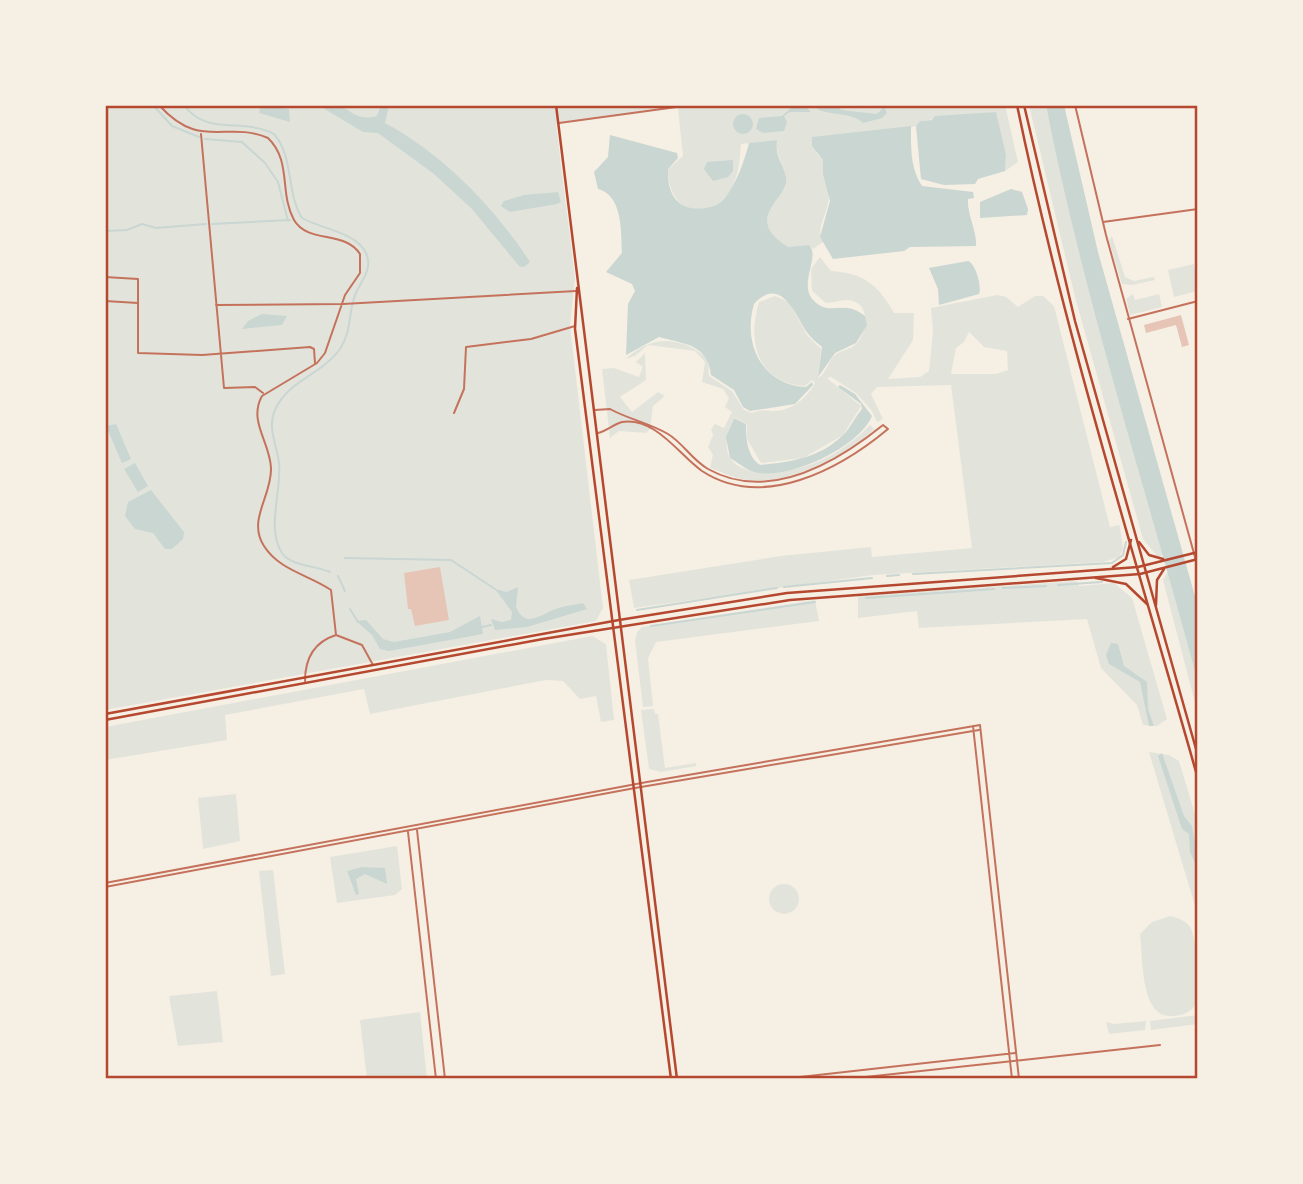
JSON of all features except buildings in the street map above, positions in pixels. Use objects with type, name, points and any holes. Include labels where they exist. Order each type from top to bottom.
[{"type":"main road","points":[[556,105],[677,1079]]},
{"type":"main road","points":[[1017,105],[1034,190],[1065,307],[1198,779]]},
{"type":"main road","points":[[1024,105],[1075,321],[1198,756]]},
{"type":"main road","points":[[577,278],[575,326],[671,1079]]},
{"type":"main road","points":[[1109,569],[1126,559],[1131,540]]},
{"type":"main road","points":[[1138,540],[1144,551],[1153,558],[1173,559]]},
{"type":"main road","points":[[105,720],[619,620],[787,593],[1138,567],[1195,553]]},
{"type":"main road","points":[[373,667],[815,597],[1140,574],[1196,560]]},
{"type":"main road","points":[[1156,605],[1158,577],[1169,567]]},
{"type":"main road","points":[[1086,577],[1116,579],[1126,583],[1140,594],[1150,608]]},
{"type":"main road","points":[[105,714],[305,680]]},
{"type":"street","points":[[159,105],[174,119],[201,133],[264,136],[276,146],[283,161],[286,195],[294,220],[309,232],[345,241],[360,254],[360,273],[344,304],[325,353],[315,364],[264,394],[257,405],[256,416],[269,451],[271,480],[258,517],[257,533],[279,563],[331,590],[336,635]]},
{"type":"street","points":[[558,123],[691,105]]},
{"type":"street","points":[[1075,105],[1102,222],[1198,568]]},
{"type":"street","points":[[201,133],[225,388],[255,387],[264,394]]},
{"type":"street","points":[[1102,222],[1198,209]]},
{"type":"street","points":[[105,277],[138,279],[137,352],[202,355],[310,347],[314,349],[315,364]]},
{"type":"street","points":[[216,305],[344,304],[577,291]]},
{"type":"street","points":[[1128,319],[1198,300]]},
{"type":"street","points":[[105,301],[138,303]]},
{"type":"street","points":[[454,413],[464,389],[466,347],[531,339],[575,326]]},
{"type":"street","points":[[595,410],[612,409],[620,417],[663,431],[709,469],[748,481],[775,480],[809,471],[846,453],[883,425],[888,429],[832,467],[791,482],[765,486],[737,484],[708,474],[668,439],[642,426],[622,422],[598,433]]},
{"type":"street","points":[[336,635],[362,645],[373,667]]},
{"type":"street","points":[[305,680],[314,648],[336,635]]},
{"type":"street","points":[[972,725],[1012,1079]]},
{"type":"street","points":[[642,785],[980,725],[1019,1079]]},
{"type":"street","points":[[105,885],[635,786],[981,730]]},
{"type":"street","points":[[105,885],[417,830],[635,786]]},
{"type":"street","points":[[417,825],[445,1079]]},
{"type":"street","points":[[408,827],[436,1079]]},
{"type":"street","points":[[847,1079],[1160,1045]]},
{"type":"street","points":[[782,1079],[1016,1053]]},
{"type":"shaded area","points":[[105,105],[1005,105],[1018,162],[1005,171],[1006,155],[995,112],[920,121],[916,126],[816,152],[823,160],[828,194],[821,228],[823,242],[813,249],[809,245],[788,247],[774,236],[768,226],[771,209],[786,185],[777,140],[741,144],[739,167],[727,196],[711,208],[701,211],[684,206],[672,191],[669,180],[668,169],[683,156],[678,108],[556,124],[575,278],[570,326],[603,608],[596,621],[105,710]]},
{"type":"shaded area","points":[[261,105],[289,109],[290,122],[259,113]]},
{"type":"shaded area","points":[[318,105],[335,105],[358,116],[369,117],[377,116],[381,105],[389,105],[385,123],[427,150],[466,184],[484,202],[530,262],[524,267],[519,266],[472,209],[434,174],[378,133],[363,132]]},
{"type":"shaded area","points":[[820,105],[838,105],[841,110],[877,114],[884,107],[887,113],[882,118],[863,123],[853,117],[817,109]]},
{"type":"shaded area","points":[[1029,105],[1046,105],[1096,315],[1164,555],[1158,557],[1143,539],[1075,297]]},
{"type":"shaded area","points":[[1046,105],[1064,105],[1098,252],[1198,607],[1198,683],[1097,323]]},
{"type":"shaded area","points":[[793,106],[805,106],[811,112],[790,112],[784,116],[787,122],[784,131],[763,133],[756,129],[759,118],[782,116]]},
{"type":"shaded area","points":[[996,112],[1006,155],[1005,171],[978,179],[975,184],[944,185],[921,179],[916,126],[920,121],[932,120],[935,116]]},
{"type":"shaded area","points":[[743,114],[750,117],[753,124],[750,131],[743,134],[736,131],[733,124],[736,117]]},
{"type":"shaded area","points":[[911,126],[913,165],[922,186],[973,192],[974,198],[968,199],[968,205],[976,246],[910,247],[904,251],[833,259],[820,237],[830,201],[823,174],[823,160],[812,146],[812,137]]},
{"type":"shaded area","points":[[610,135],[677,153],[678,158],[668,169],[672,194],[681,204],[696,209],[714,206],[725,198],[740,172],[749,143],[777,140],[777,152],[785,172],[786,185],[771,209],[768,226],[774,236],[788,247],[809,245],[812,258],[808,291],[819,305],[858,311],[865,316],[867,325],[856,343],[835,353],[818,377],[822,347],[808,333],[786,300],[772,293],[763,296],[754,304],[751,334],[759,360],[767,371],[791,385],[806,387],[812,382],[813,385],[795,404],[750,411],[743,407],[734,390],[711,375],[709,365],[700,351],[686,344],[659,337],[626,355],[628,304],[635,291],[632,284],[606,272],[622,253],[621,226],[612,199],[598,189],[594,172],[608,157]]},
{"type":"shaded area","points":[[733,160],[733,171],[728,177],[713,181],[704,169],[707,162]]},
{"type":"shaded area","points":[[1011,189],[1022,192],[1028,209],[1027,215],[980,218],[980,202]]},
{"type":"shaded area","points":[[558,192],[561,202],[557,204],[510,212],[501,206],[504,201],[524,195]]},
{"type":"shaded area","points":[[1112,236],[1125,277],[1134,281],[1154,277],[1155,280],[1132,285],[1122,284],[1109,241]]},
{"type":"shaded area","points":[[820,257],[831,271],[852,274],[875,287],[894,313],[914,313],[913,340],[888,379],[920,377],[929,371],[933,332],[931,308],[997,295],[1006,297],[1018,307],[1035,296],[1043,296],[1054,306],[1110,527],[1119,525],[1120,528],[1123,549],[1119,557],[1103,562],[873,575],[634,608],[629,580],[781,556],[871,547],[872,557],[972,548],[951,385],[877,387],[871,394],[883,419],[877,422],[872,411],[856,393],[831,377],[827,378],[861,406],[843,435],[803,458],[761,463],[747,439],[747,424],[734,417],[727,437],[728,452],[733,462],[757,472],[790,470],[815,463],[857,438],[870,425],[874,429],[847,451],[813,469],[776,479],[758,480],[737,478],[710,468],[713,455],[708,447],[713,435],[711,429],[715,424],[724,428],[732,412],[725,407],[729,398],[723,389],[702,382],[705,362],[695,351],[648,345],[635,356],[626,359],[646,345],[677,342],[698,351],[708,359],[709,376],[732,391],[744,410],[752,413],[793,406],[804,398],[815,383],[812,380],[805,386],[789,383],[766,369],[760,358],[754,332],[759,302],[775,296],[789,302],[807,335],[821,349],[818,378],[834,356],[857,343],[865,324],[864,311],[860,305],[847,300],[826,303],[812,291],[811,269]],"holes":[[[969,332],[984,347],[1007,351],[1008,370],[996,374],[951,374],[956,348],[964,342]]]},
{"type":"shaded area","points":[[968,261],[974,266],[978,276],[979,294],[939,305],[938,289],[929,268]]},
{"type":"shaded area","points":[[1194,264],[1198,291],[1174,297],[1168,270]]},
{"type":"shaded area","points":[[1133,294],[1135,300],[1159,294],[1162,307],[1130,315],[1126,299]]},
{"type":"shaded area","points":[[262,314],[287,316],[282,325],[242,329],[248,321]]},
{"type":"shaded area","points":[[645,353],[646,380],[620,397],[632,412],[658,392],[665,396],[653,406],[650,429],[646,433],[619,431],[610,438],[602,369],[614,368],[639,377],[643,367],[636,362]]},
{"type":"shaded area","points":[[840,385],[855,394],[872,416],[854,439],[839,449],[806,465],[773,473],[751,471],[730,458],[726,437],[734,418],[746,424],[750,452],[760,465],[804,458],[824,449],[845,433],[862,409],[861,404],[838,387]]},
{"type":"shaded area","points":[[116,424],[131,459],[122,463],[106,426]]},
{"type":"shaded area","points":[[135,463],[148,486],[138,492],[124,469]]},
{"type":"shaded area","points":[[151,490],[184,532],[183,539],[172,549],[165,549],[153,533],[135,529],[125,516],[128,502]]},
{"type":"shaded area","points":[[1168,571],[1198,683],[1198,714],[1163,580]]},
{"type":"shaded area","points":[[1077,581],[1079,586],[1114,583],[1132,598],[1167,719],[1157,726],[1143,725],[1137,705],[1101,668],[1087,619],[919,628],[917,611],[858,618],[858,596]]},
{"type":"shaded area","points":[[518,587],[516,607],[525,618],[535,618],[562,607],[583,603],[587,609],[527,627],[495,630],[491,619],[502,622],[511,620],[512,612],[495,589],[507,592]]},
{"type":"shaded area","points":[[815,600],[819,621],[656,642],[648,658],[653,706],[643,707],[635,641],[637,632],[642,627]]},
{"type":"shaded area","points":[[480,616],[483,634],[389,651],[380,649],[372,635],[356,621],[366,620],[383,639],[394,642],[450,632]]},
{"type":"shaded area","points":[[592,636],[606,644],[614,720],[601,722],[596,696],[580,699],[563,681],[546,680],[370,714],[364,689],[225,715],[227,740],[105,760],[105,727]]},
{"type":"shaded area","points":[[1111,643],[1118,644],[1124,666],[1147,682],[1148,709],[1154,726],[1149,726],[1140,682],[1109,664],[1106,655]]},
{"type":"shaded area","points":[[654,709],[655,714],[658,714],[665,768],[696,763],[696,766],[661,772],[649,769],[641,710]]},
{"type":"shaded area","points":[[1149,752],[1169,755],[1179,761],[1198,824],[1198,916]]},
{"type":"shaded area","points":[[1162,753],[1184,816],[1192,826],[1198,861],[1198,894],[1197,868],[1190,852],[1189,834],[1182,829],[1158,756]]},
{"type":"shaded area","points":[[236,794],[240,841],[203,849],[198,798]]},
{"type":"shaded area","points":[[397,846],[402,889],[395,895],[337,903],[330,857]]},
{"type":"shaded area","points":[[362,867],[385,868],[387,884],[365,874],[356,879],[359,894],[356,895],[347,871]]},
{"type":"shaded area","points":[[273,870],[285,974],[271,976],[259,871]]},
{"type":"shaded area","points":[[784,884],[795,888],[799,899],[795,910],[784,914],[773,910],[769,899],[773,888]]},
{"type":"shaded area","points":[[1170,916],[1184,921],[1190,927],[1195,942],[1198,979],[1195,1006],[1177,1016],[1160,1013],[1148,996],[1140,934],[1152,922]]},
{"type":"shaded area","points":[[217,991],[223,1042],[178,1046],[169,996]]},
{"type":"shaded area","points":[[420,1012],[427,1079],[367,1079],[360,1020]]},
{"type":"shaded area","points":[[1198,1015],[1198,1024],[1151,1030],[1150,1021]]},
{"type":"shaded area","points":[[1146,1021],[1145,1030],[1109,1034],[1106,1022],[1114,1024]]},
{"type":"waterway","points":[[153,105],[172,126],[199,137]]},
{"type":"waterway","points":[[184,105],[203,121],[262,129],[274,134],[285,153],[294,197],[302,218],[354,240],[368,259],[340,349],[333,358],[288,391],[275,410],[272,423],[279,463],[275,521],[277,543],[282,553],[291,561],[330,572]]},
{"type":"waterway","points":[[205,139],[242,142],[265,163],[278,182],[288,221]]},
{"type":"waterway","points":[[212,224],[290,220]]},
{"type":"waterway","points":[[105,231],[127,230],[142,224],[156,228],[206,224]]},
{"type":"waterway","points":[[913,574],[1112,563],[1123,555],[1126,542]]},
{"type":"waterway","points":[[345,558],[451,560],[495,589]]},
{"type":"waterway","points":[[887,576],[899,575]]},
{"type":"waterway","points":[[338,576],[345,591]]},
{"type":"waterway","points":[[784,587],[872,578]]},
{"type":"waterway","points":[[1058,585],[1102,582]]},
{"type":"waterway","points":[[1003,588],[1046,586]]},
{"type":"waterway","points":[[637,610],[777,588]]},
{"type":"waterway","points":[[866,598],[994,589]]},
{"type":"waterway","points":[[651,626],[815,602]]},
{"type":"waterway","points":[[350,609],[358,622]]},
{"type":"waterway","points":[[482,627],[491,625]]}]
